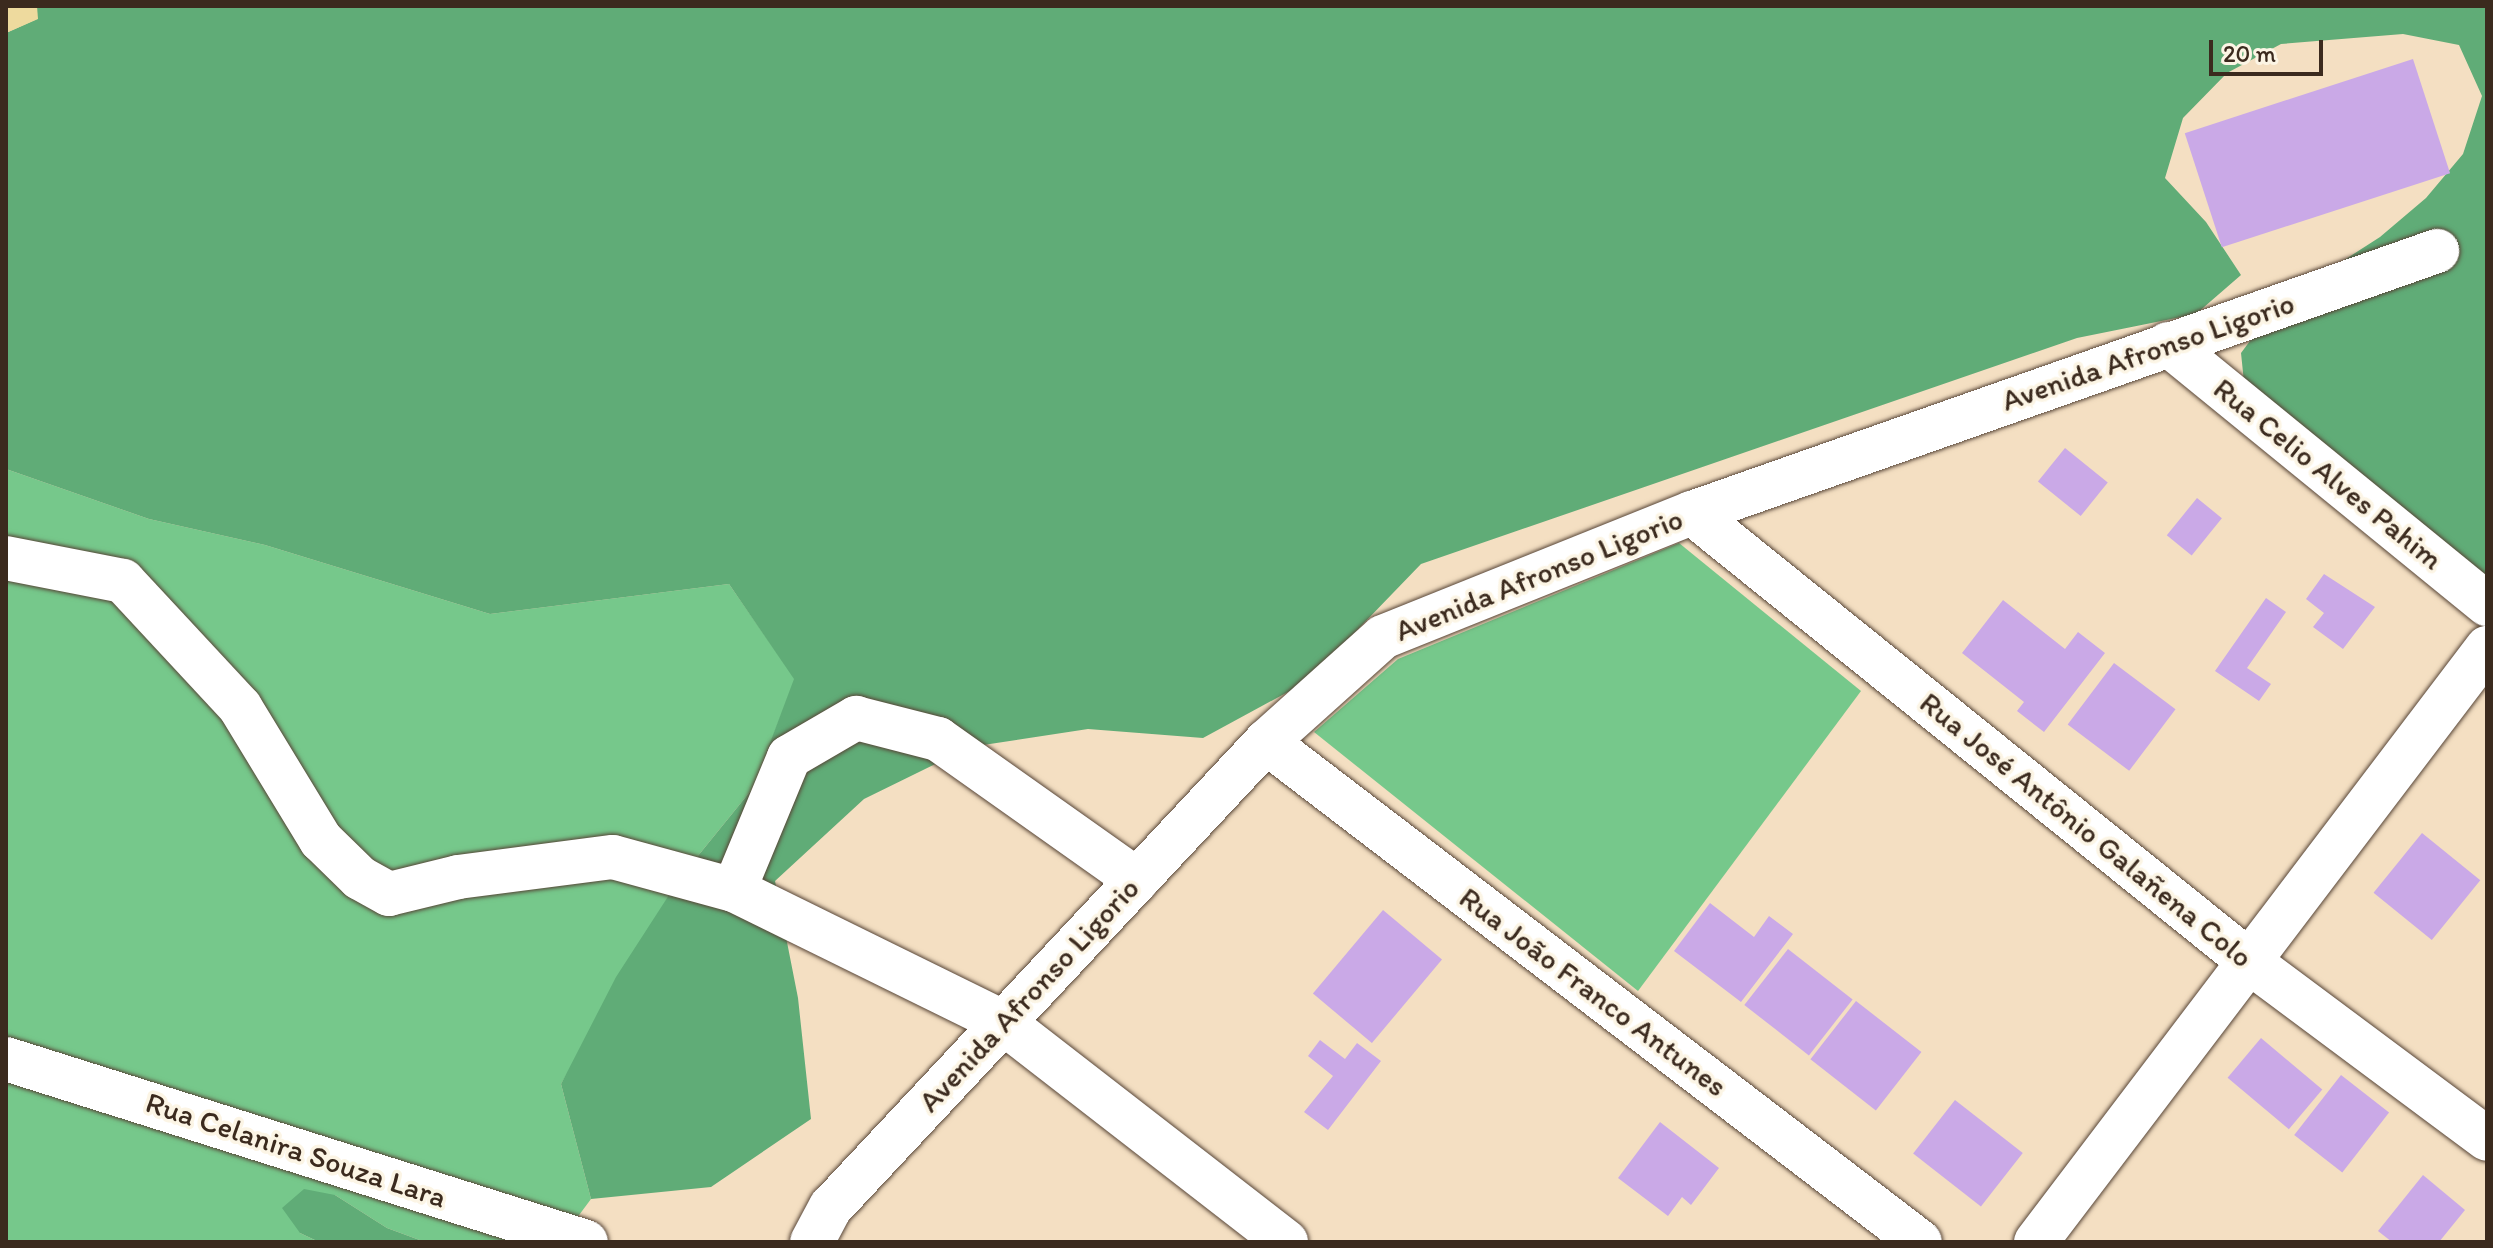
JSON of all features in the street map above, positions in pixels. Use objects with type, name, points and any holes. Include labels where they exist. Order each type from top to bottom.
[{"type":"street","name":"Avenida Afronso Ligorio","points":[[812,1242],[831,1207],[1266,742],[1383,637],[1692,513],[2437,251]]},
{"type":"street","name":"Rua Celio Alves Pahim","points":[[2168,344],[2487,604]]},
{"type":"street","name":"Rua José Antônio Galañena Colo","points":[[1692,513],[2251,963],[2487,1139]]},
{"type":"street","points":[[6,558],[123,581],[240,707],[321,840],[360,878],[389,894],[458,877],[613,857],[734,890],[1004,1023],[1286,1242]]},
{"type":"street","points":[[2036,1242],[2251,963],[2487,648]]},
{"type":"street","points":[[734,890],[789,757],[856,718],[938,739],[1137,880]]},
{"type":"street","name":"Rua João Franco Antunes","points":[[1266,742],[1920,1242]]},
{"type":"street","name":"Rua Celanira Souza Lara","points":[[6,1059],[586,1242]]},
{"type":"green space","points":[[37,6],[2487,6],[2487,575],[2429,558],[2247,411],[2241,353],[2279,302],[2380,237],[2426,198],[2463,154],[2482,96],[2459,45],[2403,34],[2281,44],[2227,73],[2183,118],[2165,178],[2206,222],[2241,275],[2196,314],[2077,338],[1421,564],[1308,681],[1203,738],[1088,729],[970,747],[864,799],[775,881],[798,998],[811,1119],[711,1187],[591,1199],[561,1084],[616,977],[680,878],[753,788],[794,679],[729,584],[490,614],[265,545],[149,519],[6,469],[6,33],[37,19]]},
{"type":"green space","points":[[6,469],[149,519],[265,545],[490,614],[729,584],[795,679],[753,788],[680,878],[561,1084],[591,1199],[559,1242],[425,1242],[387,1228],[335,1195],[300,1233],[319,1242],[6,1242]]},
{"type":"green space","points":[[1679,543],[1861,691],[1638,991],[1314,732],[1398,659]]},
{"type":"green space","points":[[304,1189],[335,1195],[387,1228],[425,1242],[319,1242],[300,1233],[282,1208]]},
{"type":"sand","points":[[6,6],[37,6],[38,19],[6,33]]},
{"type":"building","points":[[2413,59],[2450,173],[2222,247],[2185,133]]},
{"type":"building","points":[[2065,448],[2108,483],[2081,516],[2038,481]]},
{"type":"building","points":[[2197,498],[2222,518],[2192,555],[2167,535]]},
{"type":"building","points":[[2324,574],[2375,607],[2343,649],[2313,627],[2324,613],[2306,599]]},
{"type":"building","points":[[2266,598],[2286,612],[2247,668],[2271,684],[2259,701],[2215,671]]},
{"type":"building","points":[[2003,600],[2065,649],[2078,632],[2105,653],[2044,732],[2017,711],[2024,702],[1962,653]]},
{"type":"building","points":[[2114,663],[2175,709],[2129,771],[2068,724]]},
{"type":"building","points":[[2422,833],[2480,880],[2432,940],[2374,893]]},
{"type":"building","points":[[1710,903],[1754,937],[1769,916],[1793,934],[1741,1002],[1674,951]]},
{"type":"building","points":[[1383,910],[1442,959],[1372,1043],[1313,993]]},
{"type":"building","points":[[1788,949],[1853,999],[1809,1055],[1744,1005]]},
{"type":"building","points":[[1856,1001],[1921,1052],[1876,1110],[1810,1059]]},
{"type":"building","points":[[2261,1038],[2322,1089],[2289,1129],[2228,1078]]},
{"type":"building","points":[[1320,1040],[1345,1059],[1357,1043],[1381,1061],[1328,1130],[1304,1112],[1333,1076],[1308,1056]]},
{"type":"building","points":[[2341,1075],[2389,1113],[2342,1172],[2294,1135]]},
{"type":"building","points":[[1955,1100],[2023,1153],[1981,1207],[1913,1154]]},
{"type":"building","points":[[1660,1122],[1719,1168],[1691,1205],[1682,1197],[1668,1216],[1618,1178]]},
{"type":"building","points":[[2423,1175],[2465,1210],[2439,1242],[2392,1242],[2378,1231]]}]
